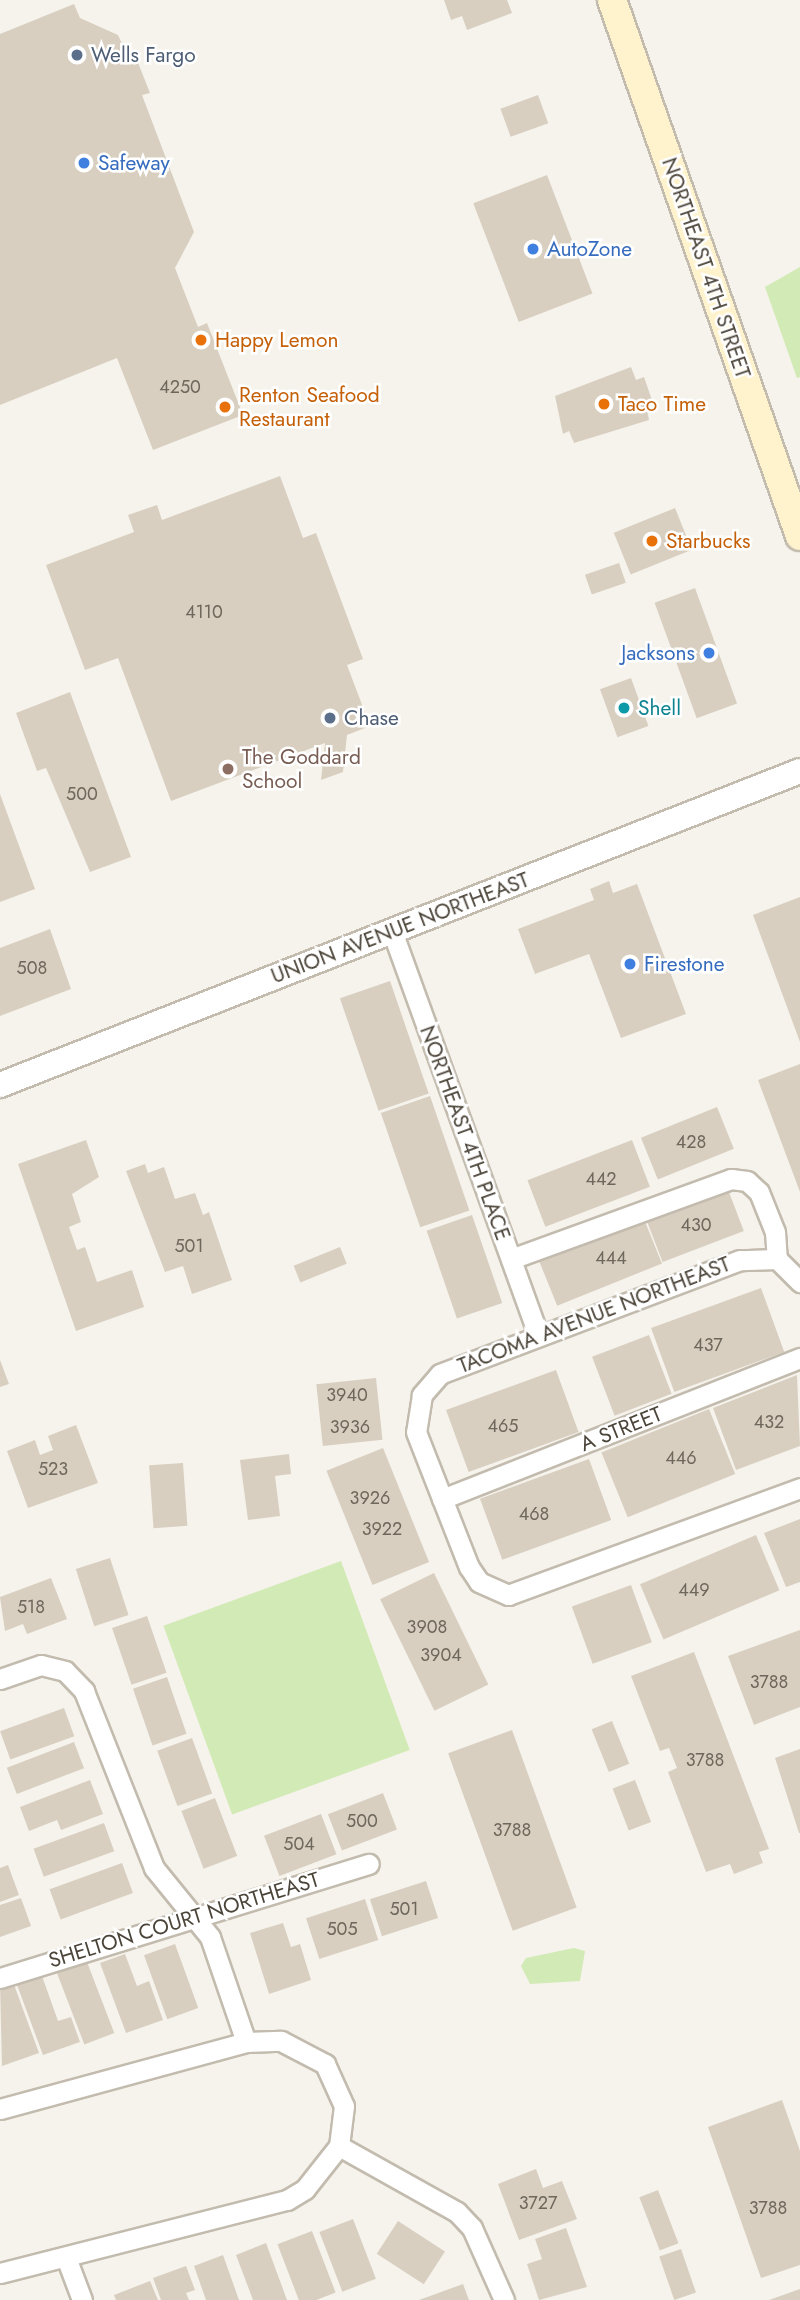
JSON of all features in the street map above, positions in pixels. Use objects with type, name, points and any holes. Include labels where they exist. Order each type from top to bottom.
[{"type":"main road","name":"NORTHEAST 4TH STREET","points":[[612,0],[800,536]]},
{"type":"street","name":"UNION AVENUE NORTHEAST","points":[[0,1085],[800,771]]},
{"type":"street","name":"NORTHEAST 4TH PLACE","points":[[392,931],[538,1335]]},
{"type":"street","points":[[511,1259],[731,1179],[747,1181],[759,1192],[775,1232],[777,1259],[800,1282]]},
{"type":"street","name":"TACOMA AVENUE NORTHEAST","points":[[442,1499],[416,1432],[422,1395],[440,1374],[740,1260],[777,1259]]},
{"type":"street","name":"A STREET","points":[[442,1499],[800,1358]]},
{"type":"street","points":[[442,1499],[469,1567],[492,1590],[522,1594],[800,1488]]},
{"type":"street","points":[[0,1679],[41,1665],[65,1671],[84,1691],[154,1868],[194,1916],[220,1961],[246,2042]]},
{"type":"street","name":"SHELTON COURT NORTHEAST","points":[[0,1978],[369,1864]]},
{"type":"street","points":[[0,2109],[246,2042],[281,2041],[325,2064],[344,2106],[339,2146],[305,2189],[287,2200],[67,2260],[0,2273]]},
{"type":"street","points":[[339,2146],[457,2212],[472,2228],[503,2300]]},
{"type":"street","points":[[67,2260],[82,2300]]},
{"type":"green space","points":[[800,267],[800,377],[797,378],[765,287]]},
{"type":"green space","points":[[341,1561],[410,1750],[232,1815],[163,1626]]},
{"type":"green space","points":[[574,1948],[585,1951],[580,1981],[530,1984],[521,1966],[526,1958]]},
{"type":"building","points":[[444,0],[507,0],[512,13],[467,30],[462,16],[451,20]]},
{"type":"building","name":"Safeway","points":[[74,4],[80,18],[118,35],[128,57],[135,55],[150,93],[142,95],[194,232],[175,268],[198,327],[207,323],[243,415],[153,450],[117,358],[0,405],[0,34]]},
{"type":"building","points":[[538,95],[548,123],[511,137],[500,109]]},
{"type":"building","name":"AutoZone","points":[[547,175],[593,294],[519,322],[473,203]]},
{"type":"building","name":"Taco Time","points":[[631,367],[636,380],[644,377],[653,403],[646,405],[649,420],[574,443],[569,431],[563,434],[555,396]]},
{"type":"building","points":[[280,476],[303,538],[316,533],[363,659],[347,665],[370,726],[347,735],[343,772],[321,780],[325,743],[171,801],[118,658],[85,670],[46,565],[134,532],[128,515],[157,505],[162,520]]},
{"type":"building","name":"Starbucks","points":[[675,508],[692,550],[631,574],[614,533]]},
{"type":"building","points":[[619,563],[626,583],[592,595],[585,575]]},
{"type":"building","name":"Shell","points":[[695,588],[737,704],[697,718],[655,603]]},
{"type":"building","name":"Shell","points":[[631,678],[648,726],[617,737],[600,689]]},
{"type":"building","points":[[70,692],[131,857],[90,872],[46,768],[37,771],[16,713]]},
{"type":"building","points":[[0,794],[35,889],[0,902]]},
{"type":"building","name":"Firestone","points":[[609,881],[613,893],[637,884],[686,1014],[621,1038],[589,954],[535,974],[518,929],[594,900],[590,889]]},
{"type":"building","points":[[800,897],[800,1042],[753,915]]},
{"type":"building","points":[[50,929],[71,989],[0,1016],[0,948]]},
{"type":"building","points":[[390,981],[429,1094],[379,1111],[340,998]]},
{"type":"building","points":[[800,1064],[800,1192],[758,1080]]},
{"type":"building","points":[[430,1096],[469,1210],[420,1227],[381,1113]]},
{"type":"building","points":[[717,1107],[734,1149],[658,1179],[641,1138]]},
{"type":"building","points":[[86,1140],[99,1177],[72,1194],[81,1222],[69,1227],[77,1250],[85,1247],[97,1282],[132,1270],[144,1307],[76,1331],[18,1164]]},
{"type":"building","points":[[632,1140],[650,1187],[545,1227],[527,1180]]},
{"type":"building","points":[[145,1164],[148,1173],[164,1167],[175,1199],[195,1193],[203,1215],[209,1212],[232,1280],[192,1294],[183,1266],[165,1272],[126,1171]]},
{"type":"building","points":[[727,1187],[744,1231],[663,1262],[646,1218]]},
{"type":"building","points":[[472,1215],[502,1303],[457,1319],[427,1231]]},
{"type":"building","points":[[644,1219],[662,1264],[557,1306],[539,1261]]},
{"type":"building","points":[[340,1247],[347,1264],[300,1282],[294,1266]]},
{"type":"building","points":[[761,1288],[784,1352],[674,1392],[651,1328]]},
{"type":"building","points":[[649,1335],[672,1394],[615,1416],[592,1357]]},
{"type":"building","points":[[0,1360],[9,1384],[0,1387]]},
{"type":"building","points":[[556,1370],[579,1432],[469,1472],[446,1410]]},
{"type":"building","points":[[797,1375],[800,1446],[736,1470],[713,1408]]},
{"type":"building","points":[[376,1378],[382,1440],[323,1446],[316,1384]]},
{"type":"building","points":[[709,1409],[735,1474],[628,1517],[601,1452]]},
{"type":"building","points":[[76,1425],[98,1483],[28,1508],[7,1451],[35,1440],[40,1455],[53,1450],[48,1436]]},
{"type":"building","points":[[383,1448],[429,1562],[373,1585],[326,1471]]},
{"type":"building","points":[[289,1454],[291,1474],[275,1476],[280,1516],[248,1520],[240,1460]]},
{"type":"building","points":[[589,1459],[611,1520],[502,1560],[480,1499]]},
{"type":"building","points":[[183,1463],[187,1526],[153,1528],[149,1465]]},
{"type":"building","points":[[800,1519],[800,1582],[786,1587],[764,1533]]},
{"type":"building","points":[[756,1535],[779,1590],[663,1639],[640,1584]]},
{"type":"building","points":[[110,1558],[129,1615],[94,1626],[76,1569]]},
{"type":"building","points":[[434,1573],[488,1684],[434,1711],[380,1599]]},
{"type":"building","points":[[51,1578],[67,1619],[27,1634],[23,1624],[5,1631],[0,1597]]},
{"type":"building","points":[[631,1585],[652,1642],[593,1664],[572,1607]]},
{"type":"building","points":[[147,1616],[167,1673],[132,1685],[112,1628]]},
{"type":"building","points":[[800,1630],[800,1707],[754,1725],[728,1656]]},
{"type":"building","points":[[694,1652],[769,1849],[759,1852],[763,1863],[734,1874],[730,1864],[706,1872],[668,1772],[677,1768],[669,1748],[660,1751],[631,1676]]},
{"type":"building","points":[[167,1677],[187,1734],[152,1745],[133,1689]]},
{"type":"building","points":[[64,1708],[74,1736],[10,1759],[0,1731]]},
{"type":"building","points":[[612,1721],[629,1764],[609,1772],[592,1729]]},
{"type":"building","points":[[512,1730],[577,1908],[513,1931],[448,1753]]},
{"type":"building","points":[[192,1738],[212,1793],[177,1806],[157,1751]]},
{"type":"building","points":[[74,1742],[84,1768],[17,1794],[7,1768]]},
{"type":"building","points":[[800,1749],[800,1833],[799,1833],[775,1758]]},
{"type":"building","points":[[90,1780],[103,1814],[61,1830],[57,1820],[29,1831],[20,1807]]},
{"type":"building","points":[[635,1780],[651,1822],[629,1831],[613,1789]]},
{"type":"building","points":[[383,1793],[397,1829],[342,1851],[328,1814]]},
{"type":"building","points":[[215,1798],[237,1856],[204,1869],[181,1811]]},
{"type":"building","points":[[321,1814],[336,1854],[279,1876],[264,1836]]},
{"type":"building","points":[[104,1823],[114,1851],[44,1877],[34,1849]]},
{"type":"building","points":[[122,1863],[133,1893],[61,1919],[50,1889]]},
{"type":"building","points":[[8,1865],[19,1895],[0,1902],[0,1868]]},
{"type":"building","points":[[426,1881],[438,1918],[382,1936],[370,1899]]},
{"type":"building","points":[[21,1898],[31,1926],[0,1937],[0,1905]]},
{"type":"building","points":[[365,1899],[378,1940],[319,1959],[306,1918]]},
{"type":"building","points":[[283,1923],[291,1947],[300,1944],[311,1980],[269,1994],[250,1933]]},
{"type":"building","points":[[175,1944],[198,2008],[167,2019],[144,1955]]},
{"type":"building","points":[[125,1954],[137,1986],[149,1981],[163,2020],[126,2033],[100,1963]]},
{"type":"building","points":[[87,1962],[114,2033],[84,2044],[57,1973]]},
{"type":"building","points":[[42,1976],[58,2021],[71,2017],[80,2042],[43,2055],[17,1985]]},
{"type":"building","points":[[12,1979],[39,2053],[2,2066],[0,1983]]},
{"type":"building","points":[[782,2100],[800,2151],[800,2265],[761,2278],[708,2127]]},
{"type":"building","points":[[536,2169],[543,2188],[562,2181],[577,2219],[519,2240],[498,2184]]},
{"type":"building","points":[[658,2190],[678,2243],[660,2250],[639,2197]]},
{"type":"building","points":[[353,2219],[376,2279],[342,2292],[319,2232]]},
{"type":"building","points":[[398,2221],[445,2251],[424,2284],[377,2254]]},
{"type":"building","points":[[566,2228],[587,2287],[539,2300],[527,2264],[542,2259],[535,2239]]},
{"type":"building","points":[[312,2231],[336,2293],[316,2300],[299,2300],[277,2244]]},
{"type":"building","points":[[266,2243],[287,2300],[253,2300],[236,2255]]},
{"type":"building","points":[[681,2249],[696,2292],[674,2300],[659,2256]]},
{"type":"building","points":[[223,2255],[239,2300],[206,2300],[194,2266]]},
{"type":"building","points":[[186,2266],[195,2290],[186,2293],[189,2300],[161,2300],[153,2278]]},
{"type":"building","points":[[150,2281],[158,2300],[116,2300],[114,2295]]},
{"type":"building","points":[[463,2284],[469,2300],[419,2300]]},
{"type":"building","points":[[800,2289],[800,2300],[769,2300]]},
{"type":"place","name":"Wells Fargo","points":[[77,55]]},
{"type":"place","name":"Safeway","points":[[84,163]]},
{"type":"place","name":"AutoZone","points":[[533,249]]},
{"type":"place","name":"Happy Lemon","points":[[201,340]]},
{"type":"place","name":"Taco Time","points":[[604,404]]},
{"type":"place","name":"Renton Seafood Restaurant","points":[[225,407]]},
{"type":"place","name":"Starbucks","points":[[652,541]]},
{"type":"place","name":"Jacksons","points":[[709,653]]},
{"type":"place","name":"Shell","points":[[624,708]]},
{"type":"place","name":"Chase","points":[[330,718]]},
{"type":"place","name":"The Goddard School","points":[[228,769]]},
{"type":"place","name":"Firestone","points":[[630,964]]}]
